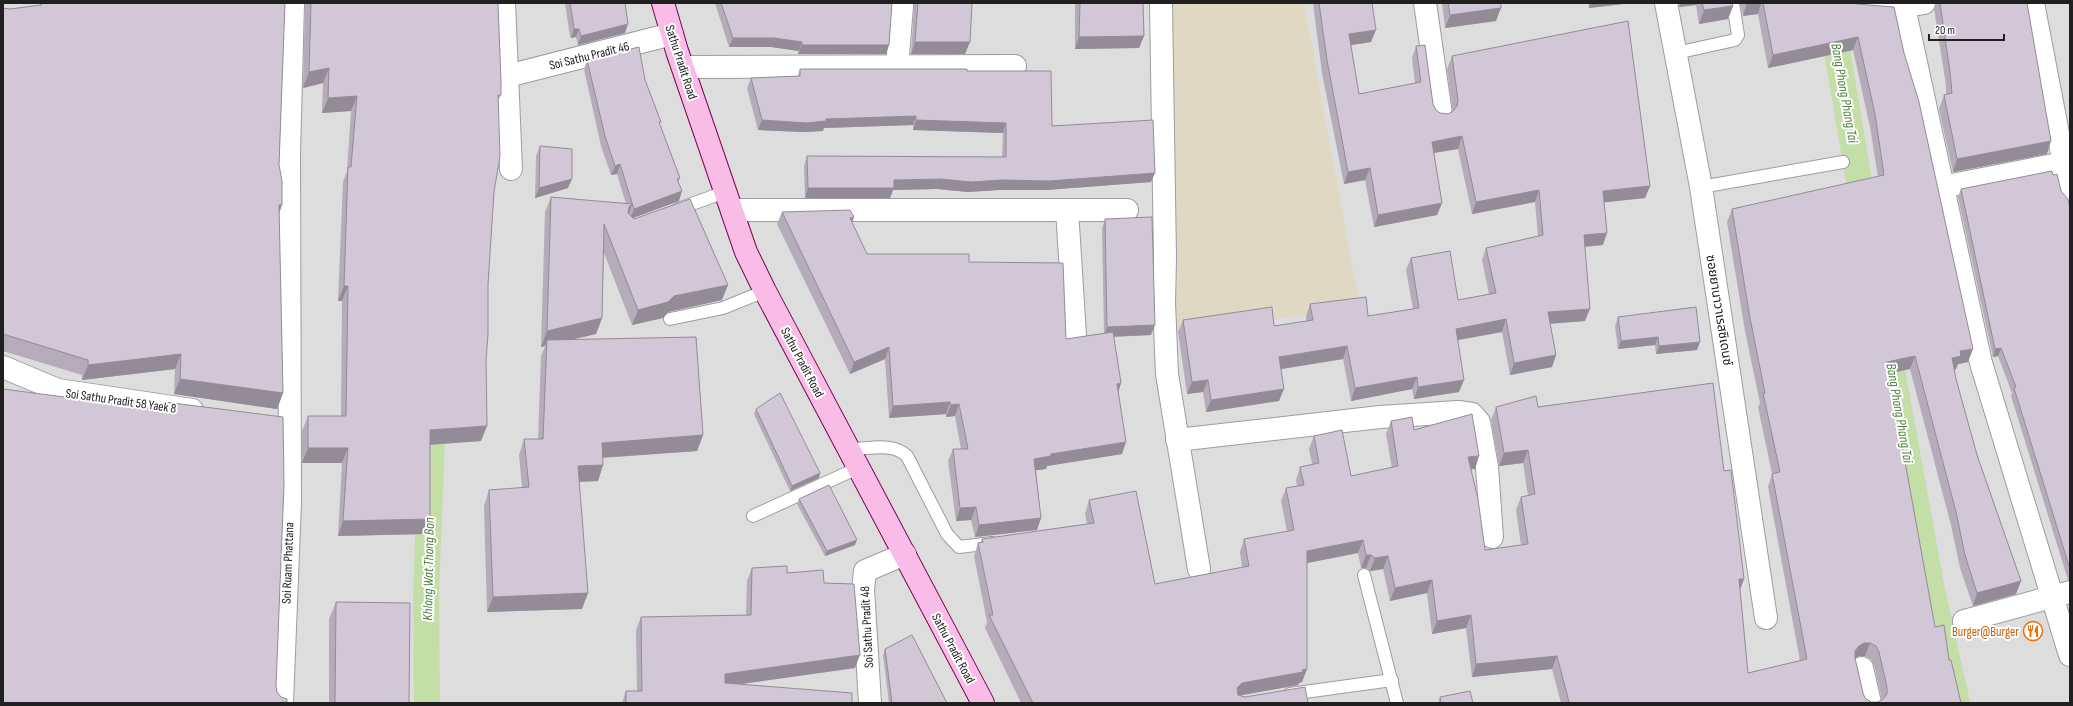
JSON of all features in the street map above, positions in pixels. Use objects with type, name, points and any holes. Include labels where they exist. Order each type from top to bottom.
[{"type":"main road","name":"Sathu Pradit Road","points":[[663,3],[682,67],[746,252],[764,291],[855,458],[983,703]]},
{"type":"street","name":"Soi Ruam Phattana","points":[[282,703],[290,502],[289,154],[293,3]]},
{"type":"street","points":[[504,3],[511,169]]},
{"type":"street","points":[[1161,3],[1165,258],[1164,303],[1167,374],[1199,569]]},
{"type":"street","points":[[1425,3],[1441,114]]},
{"type":"street","name":"ซอยยานาวาเรสซิเดนซ์","points":[[1666,3],[1701,187],[1766,618]]},
{"type":"street","points":[[1848,3],[1853,5],[1895,8],[1914,5],[1942,187],[1980,363],[2061,595],[2070,655]]},
{"type":"street","points":[[2033,3],[2070,196]]},
{"type":"street","points":[[897,67],[902,6]]},
{"type":"street","name":"Soi Sathu Pradit 46","points":[[507,76],[672,34]]},
{"type":"street","points":[[682,67],[1015,66]]},
{"type":"street","points":[[1942,187],[2064,163]]},
{"type":"street","points":[[728,201],[1067,210],[1128,210]]},
{"type":"street","points":[[1067,210],[1075,335]]},
{"type":"street","name":"Soi Sathu Pradit 58 Yaek 8","points":[[3,367],[58,390],[212,413]]},
{"type":"street","points":[[1177,440],[1380,417],[1458,412],[1472,414],[1480,422],[1487,467],[1492,537]]},
{"type":"street","points":[[266,420],[290,423]]},
{"type":"street","name":"Soi Sathu Pradit 48","points":[[870,703],[863,589],[865,571],[905,554]]},
{"type":"street","points":[[1964,621],[2061,595]]},
{"type":"street","points":[[1862,668],[1870,703]]},
{"type":"lane","points":[[1676,53],[1735,40],[1738,35],[1733,3]]},
{"type":"lane","points":[[1701,187],[1844,162]]},
{"type":"lane","points":[[666,213],[728,201]]},
{"type":"lane","points":[[670,319],[723,308],[764,291]]},
{"type":"lane","points":[[753,516],[855,458],[893,448],[902,451],[907,456],[947,534],[959,547],[1004,541]]},
{"type":"lane","points":[[1364,575],[1397,703]]},
{"type":"lane","points":[[1278,696],[1392,680]]},
{"type":"shaded area","points":[[3,3],[2070,3],[2070,703],[3,703]]},
{"type":"shaded area","points":[[1168,3],[1304,3],[1360,308],[1176,331]]},
{"type":"building","points":[[43,3],[285,3],[279,165],[282,181],[282,205],[279,205],[283,393],[180,379],[181,354],[88,365],[88,360],[3,334],[3,8],[10,9],[41,5]]},
{"type":"building","points":[[311,3],[498,3],[501,81],[501,95],[498,95],[500,156],[494,192],[488,284],[488,334],[486,360],[487,426],[430,430],[430,519],[343,521],[348,448],[308,448],[308,416],[346,416],[348,286],[344,286],[348,167],[351,167],[357,96],[328,98],[329,68],[309,72]]},
{"type":"building","points":[[570,3],[625,3],[628,24],[581,36],[579,29],[574,29]]},
{"type":"building","points":[[721,3],[892,3],[889,45],[802,45],[802,42],[774,38],[733,38]]},
{"type":"building","points":[[918,3],[972,3],[970,42],[915,42]]},
{"type":"building","points":[[1080,3],[1143,3],[1144,36],[1079,37]]},
{"type":"building","points":[[1319,3],[1372,3],[1376,30],[1349,34],[1359,94],[1421,82],[1416,46],[1425,45],[1433,104],[1436,110],[1440,113],[1448,114],[1457,106],[1458,100],[1452,56],[1628,21],[1650,186],[1603,191],[1607,233],[1584,235],[1590,309],[1548,312],[1556,355],[1514,363],[1506,319],[1456,329],[1464,380],[1418,387],[1417,377],[1355,388],[1347,346],[1279,357],[1284,389],[1211,400],[1208,380],[1192,382],[1183,320],[1272,307],[1274,326],[1313,320],[1310,304],[1366,297],[1368,316],[1419,308],[1411,258],[1450,251],[1458,300],[1496,293],[1486,248],[1543,235],[1539,190],[1476,202],[1462,136],[1432,142],[1442,203],[1378,215],[1370,168],[1348,172],[1327,60]]},
{"type":"building","points":[[1448,3],[1501,3],[1501,8],[1450,15]]},
{"type":"building","points":[[1702,3],[1732,3],[1733,6],[1704,10]]},
{"type":"building","points":[[1763,3],[1853,3],[1894,7],[1904,53],[1919,102],[1973,349],[1960,351],[1961,356],[1952,358],[1956,379],[1977,455],[2021,581],[1977,593],[1965,555],[1956,512],[1915,356],[1887,362],[1935,627],[1944,625],[1949,660],[1951,660],[1961,703],[1564,703],[1569,702],[1557,656],[1476,664],[1471,615],[1437,621],[1432,580],[1395,588],[1388,556],[1375,558],[1371,555],[1366,555],[1363,540],[1307,551],[1307,669],[1302,670],[1303,672],[1242,683],[1237,688],[1238,695],[1245,697],[1305,687],[1308,703],[1033,703],[989,615],[993,615],[978,543],[983,542],[982,539],[1094,523],[1089,500],[1136,491],[1155,584],[1249,566],[1244,539],[1294,530],[1286,488],[1304,485],[1300,467],[1319,463],[1314,436],[1342,430],[1351,476],[1398,466],[1391,421],[1412,417],[1414,430],[1472,414],[1479,456],[1468,457],[1478,499],[1485,550],[1528,544],[1521,497],[1535,494],[1528,450],[1504,453],[1496,407],[1536,396],[1538,407],[1713,383],[1724,471],[1731,470],[1744,579],[1739,579],[1748,673],[1807,659],[1772,474],[1780,472],[1763,393],[1765,393],[1750,318],[1732,209],[1884,175],[1875,114],[1858,37],[1773,55]],"holes":[[[1864,643],[1870,643],[1876,646],[1879,652],[1887,687],[1887,694],[1878,702],[1871,702],[1865,698],[1855,658],[1855,651],[1859,646]]]},
{"type":"building","points":[[1940,3],[2027,3],[2051,141],[1957,159],[1944,95],[1952,93]]},
{"type":"building","points":[[639,47],[645,80],[680,178],[677,179],[682,191],[634,209],[620,164],[615,166],[605,136],[587,60]]},
{"type":"building","points":[[800,69],[967,69],[967,71],[1051,71],[1052,126],[1153,120],[1155,173],[1049,181],[1002,180],[971,182],[941,179],[894,180],[894,188],[808,188],[807,156],[1006,157],[1006,123],[916,120],[916,116],[826,119],[826,121],[806,123],[762,120],[751,78],[800,76]]},
{"type":"building","points":[[540,146],[572,149],[572,179],[539,188]]},
{"type":"building","points":[[2052,171],[2053,175],[2057,174],[2061,191],[2068,199],[2070,209],[2070,569],[2014,388],[2016,387],[2001,348],[1995,349],[1961,189]]},
{"type":"building","points":[[551,197],[632,204],[629,207],[628,213],[634,219],[690,199],[728,285],[674,296],[668,302],[638,310],[604,224],[602,318],[547,331]]},
{"type":"building","points":[[850,210],[854,217],[850,218],[867,254],[969,254],[969,262],[1063,263],[1066,339],[1113,332],[1121,383],[1117,384],[1126,442],[1051,454],[1051,456],[1034,459],[1041,518],[979,525],[976,507],[960,508],[953,449],[968,449],[959,404],[951,405],[950,402],[893,406],[889,347],[854,362],[782,212]]},
{"type":"building","points":[[1152,217],[1155,325],[1107,327],[1105,219]]},
{"type":"building","points":[[1696,307],[1700,342],[1659,346],[1658,337],[1621,341],[1618,317]]},
{"type":"building","points":[[696,337],[703,435],[602,443],[603,465],[578,466],[588,593],[493,597],[489,490],[529,487],[524,439],[543,439],[547,340]]},
{"type":"building","points":[[3,389],[164,410],[165,402],[283,417],[284,485],[276,686],[277,692],[281,697],[287,699],[287,702],[3,703]]},
{"type":"building","points":[[780,393],[820,473],[792,486],[756,409]]},
{"type":"building","points":[[829,485],[857,540],[827,551],[799,499]]},
{"type":"building","points":[[787,566],[787,573],[823,570],[824,583],[854,584],[860,655],[725,674],[725,683],[852,693],[852,703],[626,703],[626,691],[642,691],[641,617],[751,615],[752,568]]},
{"type":"building","points":[[336,602],[410,603],[409,703],[335,703]]},
{"type":"building","points":[[912,635],[947,703],[892,703],[885,649]]},
{"type":"building","points":[[1470,691],[1473,703],[1441,703],[1440,697]]},
{"type":"waterway","name":"Bang Phong Phang Tai","points":[[1829,3],[1865,216]]},
{"type":"waterway","name":"Bang Phong Phang Tai","points":[[1886,337],[1932,590],[1957,703]]},
{"type":"waterway","name":"Khlong Wat Thong Bon","points":[[427,703],[426,594],[433,410]]},
{"type":"place","name":"Burger@Burger","points":[[2033,631]]}]
